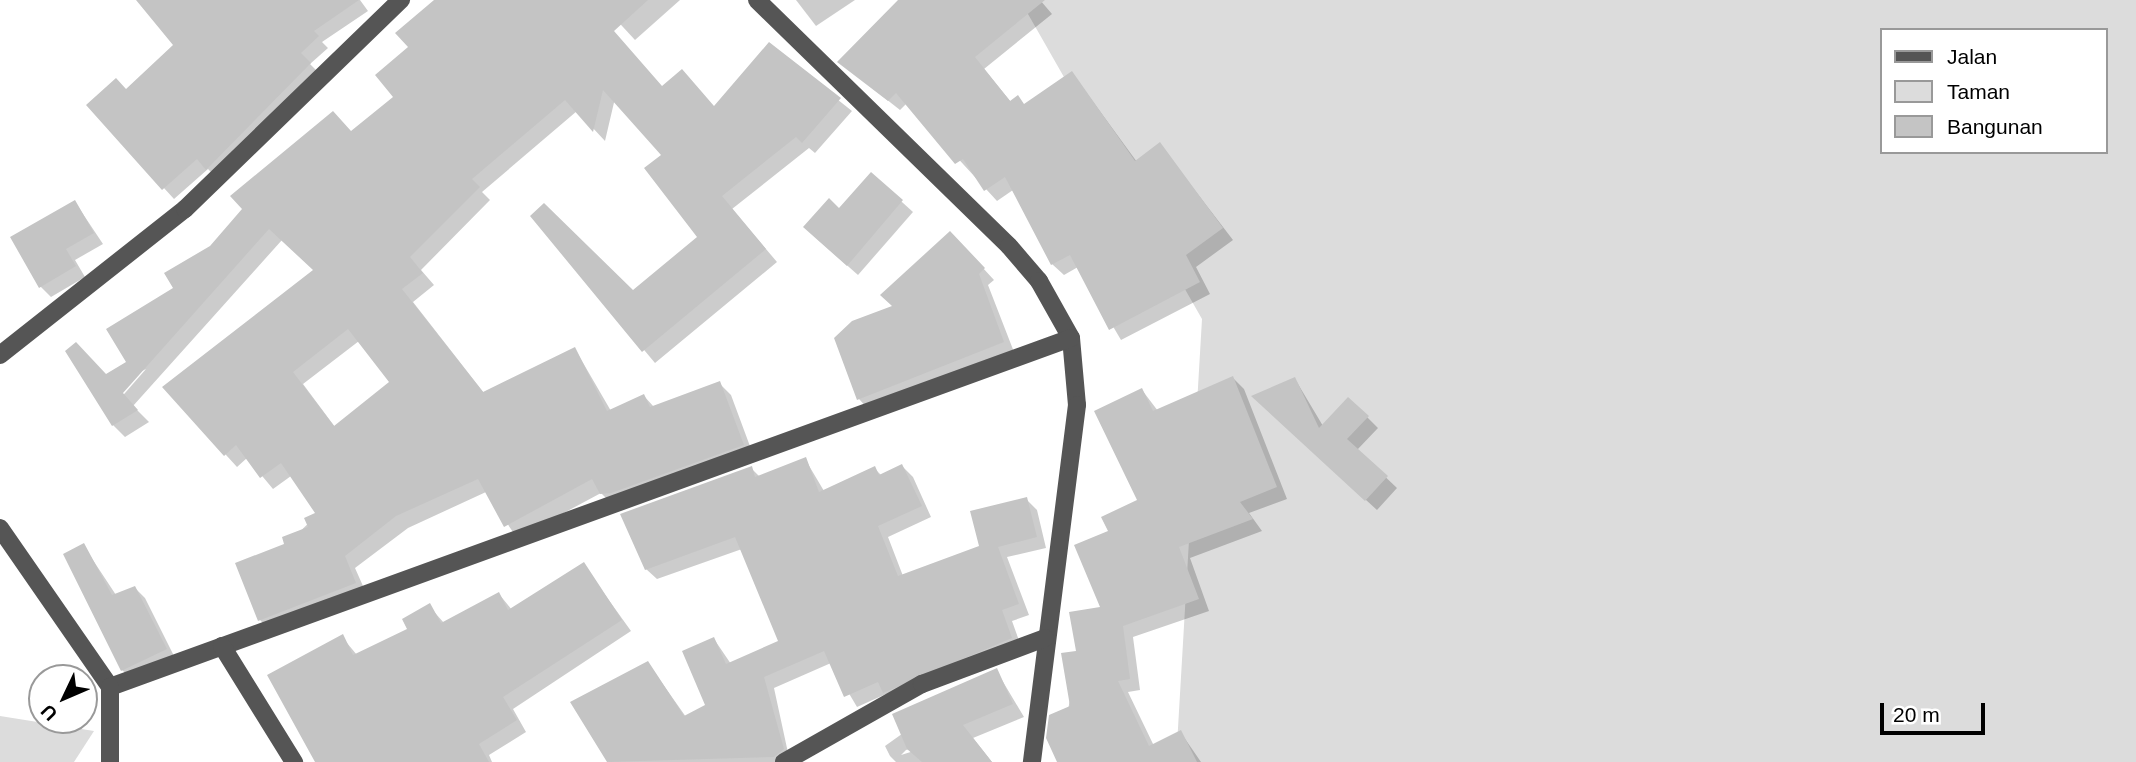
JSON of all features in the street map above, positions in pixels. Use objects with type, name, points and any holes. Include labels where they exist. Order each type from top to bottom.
[{"type":"street","points":[[0,355],[185,209],[401,0]]},
{"type":"street","points":[[757,0],[1009,246],[1039,281],[1071,338],[1077,405],[1045,638],[1032,762]]},
{"type":"street","points":[[110,687],[1071,338]]},
{"type":"street","points":[[0,528],[110,687],[110,762]]},
{"type":"street","points":[[784,762],[922,684],[1045,638]]},
{"type":"street","points":[[222,646],[294,762]]},
{"type":"green space","points":[[1020,0],[2136,0],[2136,762],[1176,762],[1202,319]]},
{"type":"green space","points":[[0,716],[28,720],[28,734],[92,734],[74,762],[0,762]]},
{"type":"building","points":[[136,0],[359,0],[314,31],[319,36],[301,53],[311,63],[206,170],[197,159],[162,190],[86,105],[116,78],[126,89],[173,45]]},
{"type":"building","points":[[434,0],[648,0],[614,31],[662,86],[682,69],[714,106],[769,42],[841,98],[802,143],[796,137],[722,196],[766,249],[642,352],[530,216],[544,203],[633,290],[697,237],[644,168],[661,155],[603,90],[593,132],[565,100],[472,179],[480,187],[410,257],[423,273],[402,289],[483,392],[575,347],[607,411],[644,394],[650,407],[720,381],[744,445],[611,493],[600,494],[592,479],[504,527],[478,479],[396,516],[345,556],[356,583],[258,621],[235,563],[284,544],[282,537],[308,527],[304,518],[315,513],[281,463],[260,478],[236,445],[224,456],[162,387],[313,270],[269,229],[123,393],[138,410],[112,426],[65,351],[76,342],[106,374],[126,362],[106,329],[173,288],[164,273],[210,246],[242,209],[230,196],[333,111],[351,131],[393,97],[375,75],[408,47],[395,33]],"holes":[[[348,329],[389,382],[334,426],[293,372]]]},
{"type":"building","points":[[898,0],[1045,0],[975,57],[1010,101],[1018,95],[1024,104],[1072,71],[1135,161],[1160,142],[1223,228],[1186,255],[1200,282],[1109,330],[1070,255],[1051,265],[1005,177],[984,191],[963,159],[955,164],[896,93],[888,101],[837,62]]},
{"type":"building","points":[[871,172],[903,200],[847,266],[803,227],[829,198],[839,208]]},
{"type":"building","points":[[75,200],[94,233],[66,249],[76,266],[39,288],[10,237]]},
{"type":"building","points":[[950,231],[985,268],[979,274],[1004,342],[857,400],[834,338],[852,321],[892,306],[880,295]]},
{"type":"building","points":[[1233,376],[1277,487],[1240,502],[1253,519],[1179,547],[1199,599],[1123,626],[1130,679],[1118,681],[1149,746],[1181,730],[1197,762],[1057,762],[1046,738],[1049,715],[1070,706],[1061,653],[1076,651],[1069,612],[1100,607],[1074,545],[1108,531],[1101,517],[1137,500],[1094,411],[1142,388],[1153,411]]},
{"type":"building","points":[[1295,377],[1319,428],[1348,397],[1369,416],[1347,439],[1388,476],[1365,501],[1251,396]]},
{"type":"building","points":[[806,457],[819,492],[875,466],[879,475],[902,464],[922,506],[878,526],[898,576],[979,546],[970,511],[1027,497],[1037,537],[998,547],[1019,604],[1002,610],[1012,638],[883,693],[878,682],[844,697],[824,651],[764,677],[784,749],[774,757],[607,762],[570,702],[648,661],[684,716],[705,705],[682,651],[714,637],[726,664],[778,641],[735,537],[645,570],[620,514],[752,466],[755,477]]},
{"type":"building","points":[[84,543],[112,595],[135,586],[167,649],[121,671],[63,554]]},
{"type":"building","points":[[584,562],[622,620],[503,697],[517,720],[479,744],[489,762],[315,762],[267,675],[343,634],[353,655],[407,629],[402,619],[430,603],[441,623],[499,592],[508,610]]},
{"type":"building","points":[[997,668],[1013,704],[963,725],[992,762],[922,762],[907,749],[892,714]]}]
